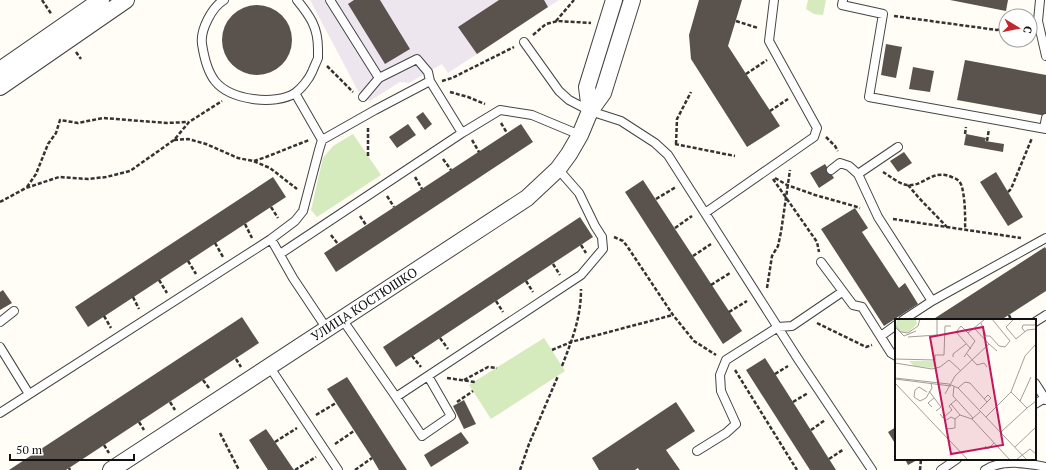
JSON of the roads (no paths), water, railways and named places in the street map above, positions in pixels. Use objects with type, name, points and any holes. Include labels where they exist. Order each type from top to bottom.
[{"type":"street","points":[[0,70],[101,0]]},
{"type":"street","points":[[0,86],[126,0]]},
{"type":"street","name":"УЛИЦА КОСТЮШКО","points":[[590,111],[587,87],[614,0]]},
{"type":"street","name":"УЛИЦА КОСТЮШКО","points":[[111,462],[270,366],[527,198],[558,169],[569,154],[580,135],[590,111],[603,93],[632,0]]},
{"type":"lane","points":[[224,0],[219,3],[208,19],[202,40],[205,61],[215,82],[233,94],[252,100],[283,97],[295,93],[309,77],[318,57],[318,37],[310,16],[297,0]]},
{"type":"lane","points":[[330,0],[379,78]]},
{"type":"lane","points":[[704,211],[790,155],[814,137],[817,128],[769,41],[774,0]]},
{"type":"lane","points":[[842,0],[842,5],[883,14],[868,97],[1045,128],[1046,118]]},
{"type":"lane","points":[[1040,0],[1038,21],[1046,56]]},
{"type":"lane","points":[[524,42],[559,91],[569,100],[590,111],[621,121],[655,143],[668,155],[817,388],[872,470]]},
{"type":"lane","points":[[363,97],[379,78],[417,59],[428,72],[431,82],[462,133]]},
{"type":"lane","points":[[321,138],[431,82]]},
{"type":"lane","points":[[0,413],[271,239],[295,221],[303,211],[321,138],[295,93]]},
{"type":"lane","points":[[280,254],[462,133],[500,110],[532,115],[580,135]]},
{"type":"lane","points":[[858,174],[898,147]]},
{"type":"lane","points":[[831,170],[840,164],[845,164],[858,174],[878,217],[932,301]]},
{"type":"lane","points":[[396,398],[581,275],[603,249],[602,237],[595,226],[579,192],[558,169]]},
{"type":"lane","points":[[905,319],[932,301],[1046,238]]},
{"type":"lane","points":[[271,239],[293,278],[327,328]]},
{"type":"lane","points":[[821,262],[852,306],[862,308],[891,353],[895,355]]},
{"type":"lane","points":[[697,451],[726,433],[736,424],[721,391],[720,375],[728,360],[778,327],[792,326],[842,292]]},
{"type":"lane","points":[[0,322],[14,311]]},
{"type":"lane","points":[[1036,321],[1046,315]]},
{"type":"lane","points":[[342,319],[422,436],[451,416],[428,376]]},
{"type":"lane","points":[[882,338],[895,326]]},
{"type":"lane","points":[[0,347],[29,394]]},
{"type":"lane","points":[[270,366],[338,470]]},
{"type":"lane","points":[[1036,385],[1045,399],[1036,404]]},
{"type":"lane","points":[[941,470],[956,460]]},
{"type":"lane","points":[[985,470],[999,464],[1031,464],[1046,467]]}]
